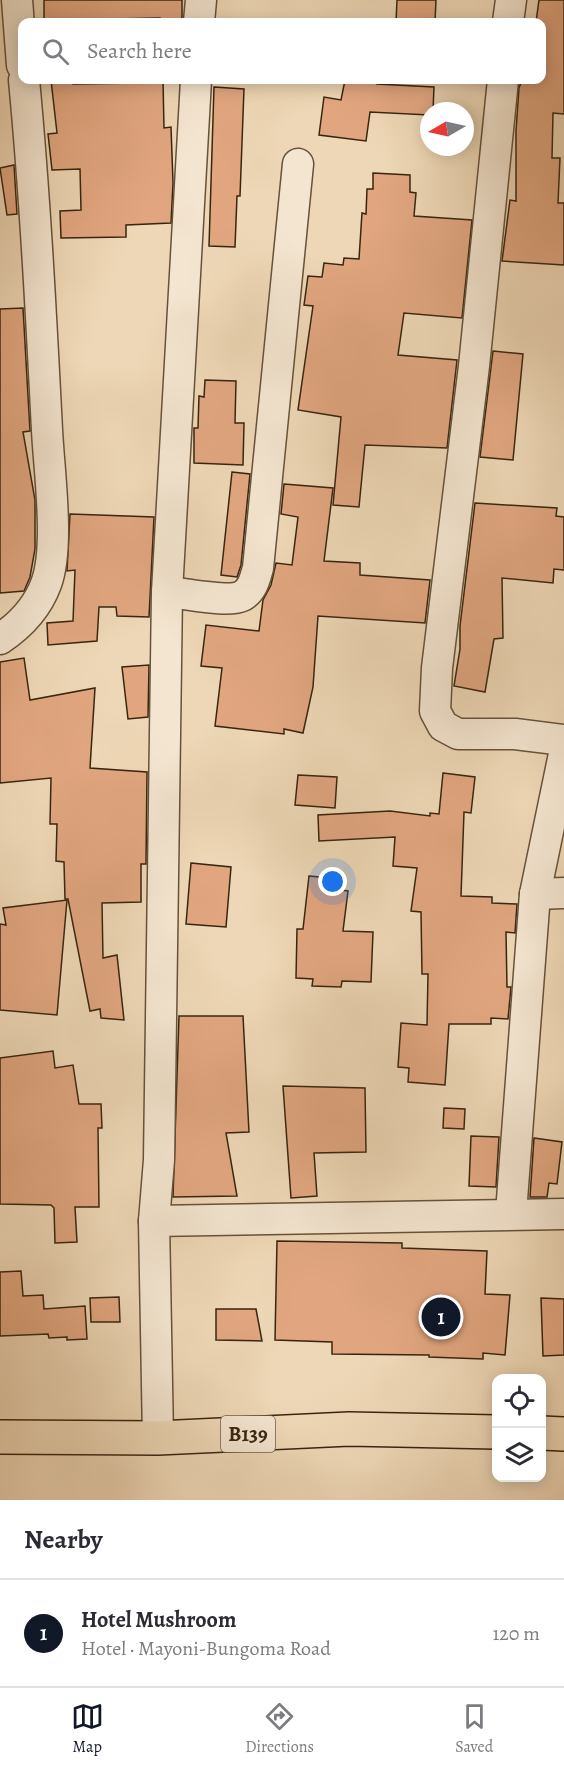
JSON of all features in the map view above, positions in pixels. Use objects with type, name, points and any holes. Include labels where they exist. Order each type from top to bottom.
[{"type":"main road","name":"B139","points":[[0,1437],[158,1438],[349,1429],[492,1432]]},
{"type":"main road","points":[[546,1433],[564,1434]]},
{"type":"street","points":[[17,0],[18,18]]},
{"type":"street","points":[[200,18],[201,0]]},
{"type":"street","points":[[509,18],[511,0]]},
{"type":"street","points":[[0,639],[31,613],[46,584],[51,561],[51,497],[34,188],[24,84]]},
{"type":"street","points":[[158,1438],[154,1221],[159,1160],[167,591],[196,84]]},
{"type":"street","points":[[503,84],[435,711],[443,726],[458,734],[514,734],[564,740]]},
{"type":"street","points":[[167,591],[232,599],[244,595],[254,584],[258,568],[298,164]]},
{"type":"street","points":[[511,1214],[535,894],[564,754]]},
{"type":"street","points":[[535,894],[564,893]]},
{"type":"street","points":[[154,1221],[564,1214]]},
{"type":"building","points":[[44,0],[182,0],[182,18],[44,18]]},
{"type":"building","points":[[397,0],[436,0],[435,18],[396,18]]},
{"type":"building","points":[[539,0],[564,0],[564,114],[553,113],[552,158],[560,158],[558,203],[564,203],[564,265],[502,261],[510,200],[516,201],[516,131],[519,88],[520,84],[546,84],[546,18],[537,18]]},
{"type":"building","points":[[51,84],[163,84],[164,128],[171,127],[173,183],[171,223],[126,225],[126,237],[61,238],[60,211],[81,210],[80,169],[52,170],[48,134],[57,133]]},
{"type":"building","points":[[344,84],[434,87],[433,102],[420,102],[420,115],[370,112],[366,141],[319,135],[324,97],[341,100]]},
{"type":"building","points":[[214,87],[244,89],[240,196],[237,196],[235,247],[209,246]]},
{"type":"building","points":[[14,165],[17,214],[7,215],[0,168]]},
{"type":"building","points":[[373,173],[410,175],[410,192],[416,193],[414,216],[472,220],[462,318],[404,313],[398,355],[457,360],[447,448],[365,445],[359,507],[333,505],[341,417],[298,410],[313,306],[304,305],[308,276],[322,277],[324,263],[343,265],[344,258],[359,259],[362,213],[366,214],[367,189],[373,189]]},
{"type":"building","points":[[23,308],[30,431],[23,432],[35,500],[35,549],[30,577],[24,591],[0,593],[0,309]]},
{"type":"building","points":[[493,351],[523,354],[513,460],[480,457]]},
{"type":"building","points":[[205,380],[236,381],[235,423],[244,423],[243,465],[194,463],[194,428],[198,428],[199,396],[204,397]]},
{"type":"building","points":[[232,472],[250,474],[241,565],[237,577],[221,575]]},
{"type":"building","points":[[284,484],[333,488],[324,561],[360,563],[360,575],[430,580],[425,623],[318,616],[313,687],[303,733],[284,729],[284,734],[215,726],[222,668],[201,666],[206,625],[259,631],[263,600],[271,585],[276,563],[292,565],[298,517],[281,514]]},
{"type":"building","points":[[475,503],[557,508],[556,516],[564,517],[564,570],[554,569],[553,583],[502,578],[503,638],[494,639],[485,692],[454,686]]},
{"type":"building","points":[[70,514],[154,517],[149,617],[117,616],[116,607],[99,607],[97,641],[48,645],[47,623],[73,621],[75,570],[67,571]]},
{"type":"building","points":[[24,658],[30,700],[95,688],[90,768],[147,772],[146,864],[141,864],[141,902],[102,903],[103,958],[117,955],[124,1020],[101,1018],[100,1009],[90,1011],[68,899],[65,899],[64,862],[56,861],[57,824],[50,824],[51,778],[0,783],[0,662]]},
{"type":"building","points":[[149,665],[148,717],[128,719],[122,667]]},
{"type":"building","points":[[443,773],[475,777],[471,813],[464,812],[461,896],[492,897],[492,903],[517,904],[515,933],[506,932],[507,987],[511,987],[508,1019],[491,1018],[491,1024],[449,1024],[445,1085],[408,1082],[409,1068],[398,1067],[401,1023],[427,1025],[428,974],[422,974],[421,912],[411,911],[417,868],[393,866],[395,837],[319,841],[318,815],[390,811],[430,816],[430,813],[439,814]]},
{"type":"building","points":[[298,775],[337,777],[335,808],[295,805]]},
{"type":"building","points":[[191,863],[231,867],[226,927],[186,924]]},
{"type":"building","points":[[309,876],[342,879],[341,890],[348,891],[343,931],[373,932],[371,982],[342,981],[341,987],[312,986],[313,979],[296,978],[297,929],[303,929]]},
{"type":"building","points":[[67,900],[57,1015],[0,1010],[0,924],[6,925],[3,908]]},
{"type":"building","points":[[179,1016],[243,1016],[249,1132],[226,1133],[237,1196],[173,1197]]},
{"type":"building","points":[[53,1051],[55,1068],[73,1065],[79,1104],[101,1104],[102,1128],[98,1128],[99,1207],[75,1207],[77,1242],[55,1243],[54,1208],[51,1205],[0,1204],[0,1058]]},
{"type":"building","points":[[283,1086],[365,1088],[366,1152],[314,1153],[317,1196],[291,1198]]},
{"type":"building","points":[[444,1108],[465,1109],[464,1129],[443,1128]]},
{"type":"building","points":[[471,1136],[499,1137],[496,1187],[469,1186]]},
{"type":"building","points":[[534,1138],[562,1142],[557,1184],[549,1183],[547,1197],[530,1197]]},
{"type":"building","points":[[277,1241],[402,1243],[402,1248],[487,1251],[485,1294],[510,1295],[505,1355],[483,1353],[483,1359],[429,1357],[429,1355],[332,1354],[332,1342],[275,1340]]},
{"type":"building","points":[[21,1271],[23,1296],[43,1295],[44,1309],[85,1306],[87,1339],[49,1338],[48,1334],[0,1336],[0,1272]]},
{"type":"building","points":[[119,1297],[120,1322],[91,1322],[90,1298]]},
{"type":"building","points":[[541,1298],[564,1299],[564,1355],[543,1356]]},
{"type":"building","points":[[216,1309],[256,1309],[262,1341],[216,1340]]},
{"type":"place","name":"Hotel Mushroom","points":[[441,1317]]}]
